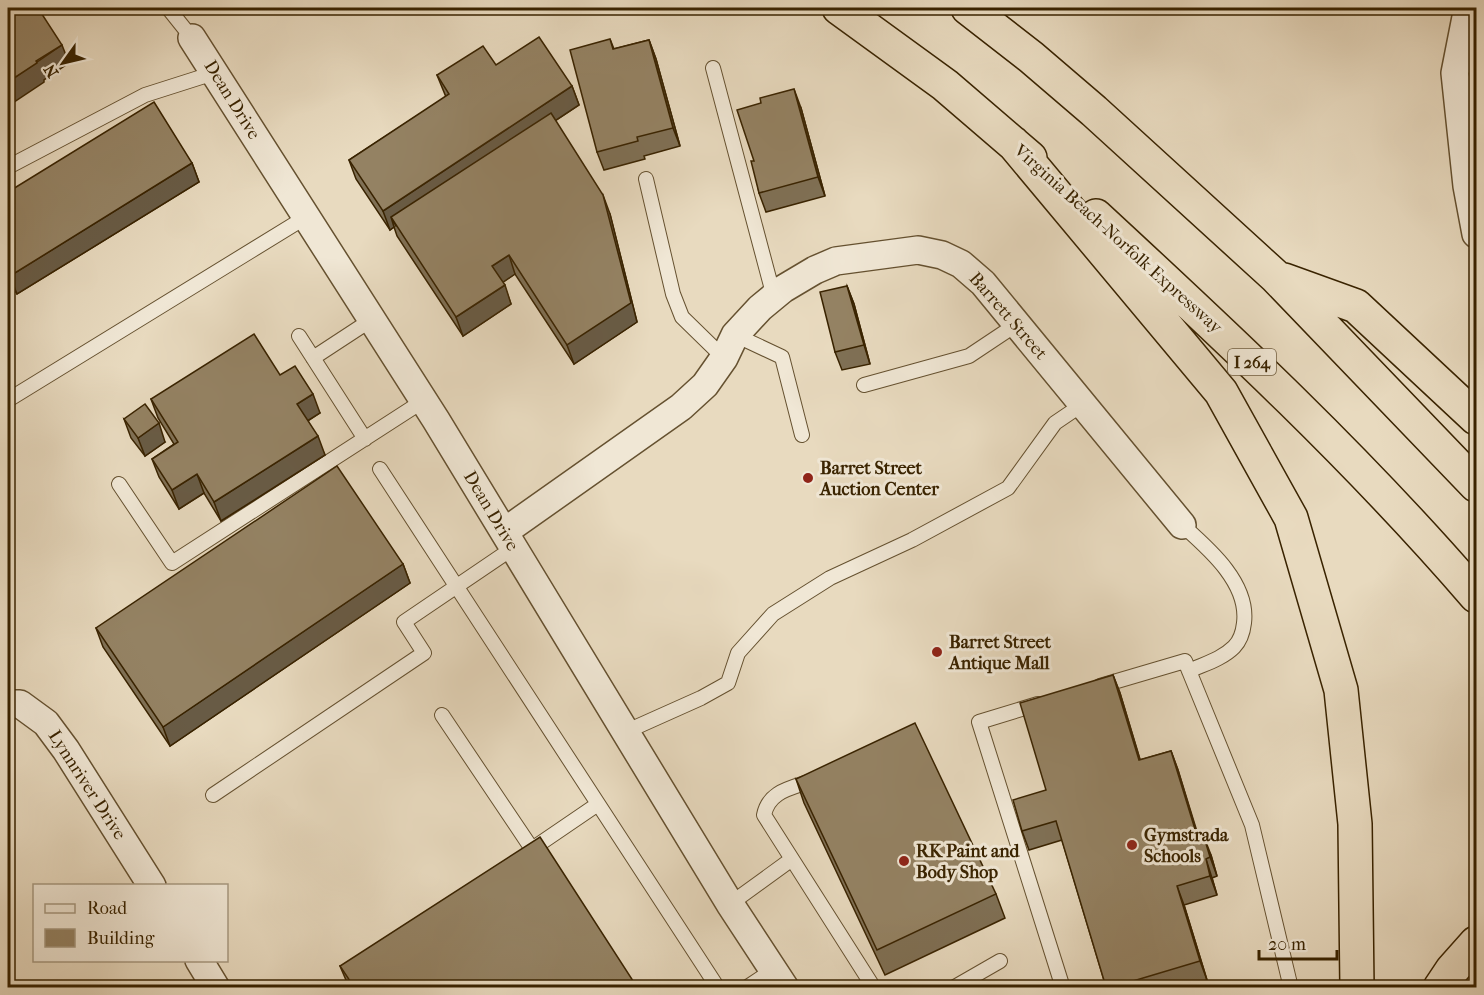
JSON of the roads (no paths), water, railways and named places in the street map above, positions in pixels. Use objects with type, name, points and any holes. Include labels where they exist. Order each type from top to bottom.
[{"type":"highway","name":"Virginia Beach-Norfolk Expressway","points":[[840,8],[945,85],[1089,209],[1283,391],[1348,456],[1476,596]]},
{"type":"highway","points":[[968,8],[1031,57],[1094,111],[1276,277],[1476,485]]},
{"type":"highway","points":[[1013,143],[1221,392],[1291,518],[1341,690],[1355,825],[1357,987]]},
{"type":"highway","points":[[1276,277],[1356,306],[1476,418]]},
{"type":"highway","points":[[1440,987],[1476,944]]},
{"type":"street","points":[[1470,8],[1467,12],[1455,73],[1467,100],[1467,186],[1476,225]]},
{"type":"street","name":"Dean Drive","points":[[192,38],[423,401],[730,904],[779,979]]},
{"type":"street","name":"Barrett Street","points":[[508,540],[681,407],[705,385],[729,347],[760,308],[774,297],[815,270],[836,261],[918,250],[942,255],[961,264],[983,283],[1182,525]]},
{"type":"street","name":"Lynnriver Drive","points":[[8,704],[20,704],[46,723],[66,750],[151,884]]},
{"type":"street","points":[[200,962],[216,987]]},
{"type":"lane","points":[[168,8],[192,38]]},
{"type":"lane","points":[[714,68],[774,297]]},
{"type":"lane","points":[[8,167],[145,95],[214,73]]},
{"type":"lane","points":[[646,179],[673,294],[682,317],[729,347],[782,357],[802,435]]},
{"type":"lane","points":[[8,400],[306,218]]},
{"type":"lane","points":[[314,358],[371,320]]},
{"type":"lane","points":[[864,385],[969,356],[1017,324]]},
{"type":"lane","points":[[299,336],[365,439]]},
{"type":"lane","points":[[119,484],[172,563],[423,401]]},
{"type":"lane","points":[[625,732],[695,701],[728,683],[738,653],[773,614],[830,578],[912,540],[1008,488],[1056,423],[1083,404]]},
{"type":"lane","points":[[380,469],[718,987]]},
{"type":"lane","points":[[1182,525],[1204,545],[1228,573],[1242,596],[1245,615],[1243,634],[1234,647],[1218,658],[1189,671]]},
{"type":"lane","points":[[213,795],[424,653],[404,622],[457,587],[508,540]]},
{"type":"lane","points":[[1082,692],[1185,661],[1252,825],[1291,987]]},
{"type":"lane","points":[[1048,702],[979,722],[1063,987]]},
{"type":"lane","points":[[442,715],[532,849],[598,804]]},
{"type":"lane","points":[[825,775],[773,796],[766,805],[764,815],[874,987]]},
{"type":"lane","points":[[730,904],[792,859]]},
{"type":"lane","points":[[953,987],[1000,961]]},
{"type":"lane","points":[[746,987],[779,979]]},
{"type":"place","name":"Barret Street Auction Center","points":[[808,478]]},
{"type":"place","name":"Barret Street Antique Mall","points":[[937,652]]},
{"type":"place","name":"Gymstrada Schools","points":[[1132,845]]},
{"type":"place","name":"RK Paint and Body Shop","points":[[904,861]]}]
